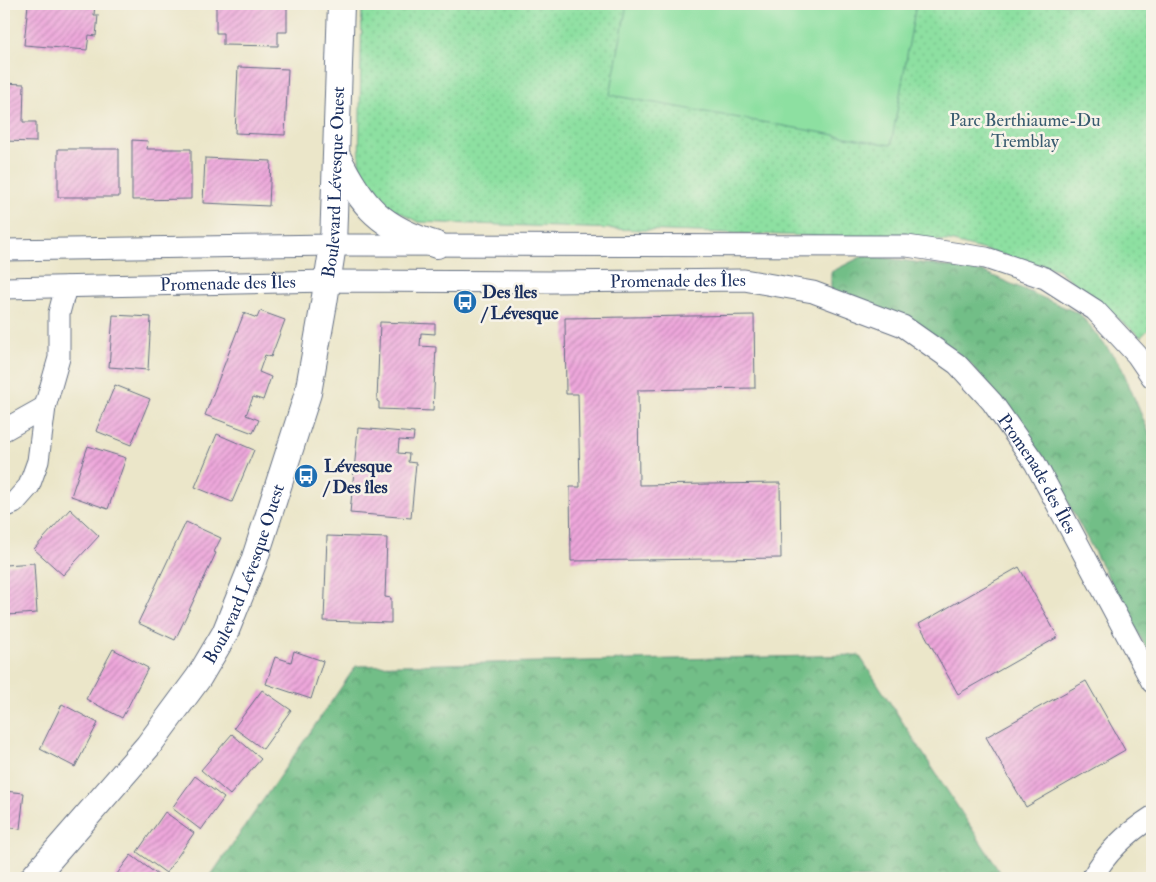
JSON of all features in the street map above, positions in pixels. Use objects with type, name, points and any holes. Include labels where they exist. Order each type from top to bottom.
[{"type":"street","name":"Boulevard Lévesque Ouest","points":[[33,878],[148,746],[198,677],[225,633],[254,561],[308,393],[328,281],[333,244],[341,4]]},
{"type":"street","points":[[336,154],[348,178],[372,212],[388,224],[437,245]]},
{"type":"street","name":"Promenade des Îles","points":[[4,250],[333,244],[907,246],[986,258],[1045,278],[1095,310],[1137,355],[1152,378]]},
{"type":"street","name":"Promenade des Îles","points":[[4,288],[328,281],[551,282],[744,280],[813,292],[903,326],[958,364],[992,402],[1035,463],[1152,682]]},
{"type":"street","points":[[4,507],[14,503],[29,486],[38,461],[45,407],[59,358],[59,313],[66,288]]},
{"type":"street","points":[[4,430],[45,407]]},
{"type":"street","points":[[1092,878],[1101,862],[1131,830],[1152,816]]},
{"type":"green space","name":"Parc Berthiaume-Du Tremblay","points":[[362,4],[1152,4],[1152,326],[1141,337],[1057,269],[950,241],[418,222],[381,202],[366,180],[359,165]]},
{"type":"green space","points":[[627,4],[916,4],[891,145],[610,95]]},
{"type":"green space","points":[[865,255],[984,272],[1080,314],[1120,364],[1152,440],[1152,659],[1047,464],[970,363],[831,289],[831,272]]},
{"type":"green space","points":[[859,655],[1004,878],[209,878],[356,666]]},
{"type":"building","points":[[28,4],[95,4],[94,15],[98,15],[96,36],[89,35],[87,50],[24,45]]},
{"type":"building","points":[[216,4],[287,4],[287,32],[278,32],[278,46],[223,45],[223,33],[216,33]]},
{"type":"building","points":[[238,67],[288,69],[285,135],[235,133]]},
{"type":"building","points":[[4,83],[24,84],[23,122],[36,122],[36,142],[4,141]]},
{"type":"building","points":[[132,140],[148,141],[147,149],[191,149],[191,199],[132,200]]},
{"type":"building","points":[[58,149],[119,149],[119,197],[58,197]]},
{"type":"building","points":[[205,158],[271,161],[269,206],[203,203]]},
{"type":"building","points":[[260,311],[285,320],[271,357],[265,355],[259,372],[271,377],[263,400],[253,397],[246,415],[259,420],[253,433],[205,415],[244,313],[257,318]]},
{"type":"building","points":[[113,315],[151,317],[148,370],[109,367]]},
{"type":"building","points":[[754,315],[755,388],[638,390],[639,485],[780,483],[781,558],[571,561],[570,487],[580,487],[578,394],[566,394],[565,318]]},
{"type":"building","points":[[4,321],[6,321],[5,351],[4,351]]},
{"type":"building","points":[[380,322],[435,324],[435,334],[421,333],[420,346],[436,347],[433,411],[379,409],[379,402],[377,401]]},
{"type":"building","points":[[115,385],[150,399],[131,445],[96,431]]},
{"type":"building","points":[[358,428],[414,433],[413,441],[399,440],[398,453],[409,454],[408,462],[416,463],[411,518],[350,513]]},
{"type":"building","points":[[217,434],[254,450],[232,502],[195,487]]},
{"type":"building","points":[[88,446],[126,458],[108,509],[71,496]]},
{"type":"building","points":[[70,509],[99,536],[63,575],[34,549]]},
{"type":"building","points":[[186,522],[221,538],[214,552],[216,553],[175,640],[138,623]]},
{"type":"building","points":[[327,536],[387,538],[385,597],[391,598],[391,623],[324,621]]},
{"type":"building","points":[[34,563],[37,613],[7,615],[5,565]]},
{"type":"building","points":[[1019,567],[1058,637],[958,694],[919,624]]},
{"type":"building","points":[[113,649],[148,668],[122,718],[86,699]]},
{"type":"building","points":[[294,651],[323,661],[311,699],[266,684],[275,657],[291,662]]},
{"type":"building","points":[[1086,681],[1125,750],[1026,807],[986,737]]},
{"type":"building","points":[[262,690],[291,710],[263,749],[234,728]]},
{"type":"building","points":[[62,704],[98,723],[75,767],[40,749]]},
{"type":"building","points":[[232,734],[261,759],[230,795],[201,770]]},
{"type":"building","points":[[195,776],[224,798],[201,830],[172,808]]},
{"type":"building","points":[[4,791],[24,793],[20,829],[4,827]]},
{"type":"building","points":[[165,812],[194,833],[166,873],[137,852]]},
{"type":"building","points":[[131,855],[162,878],[114,878]]},
{"type":"place","name":"Des îles / Lévesque","points":[[465,302]]},
{"type":"place","name":"Lévesque / Des îles","points":[[306,476]]}]
